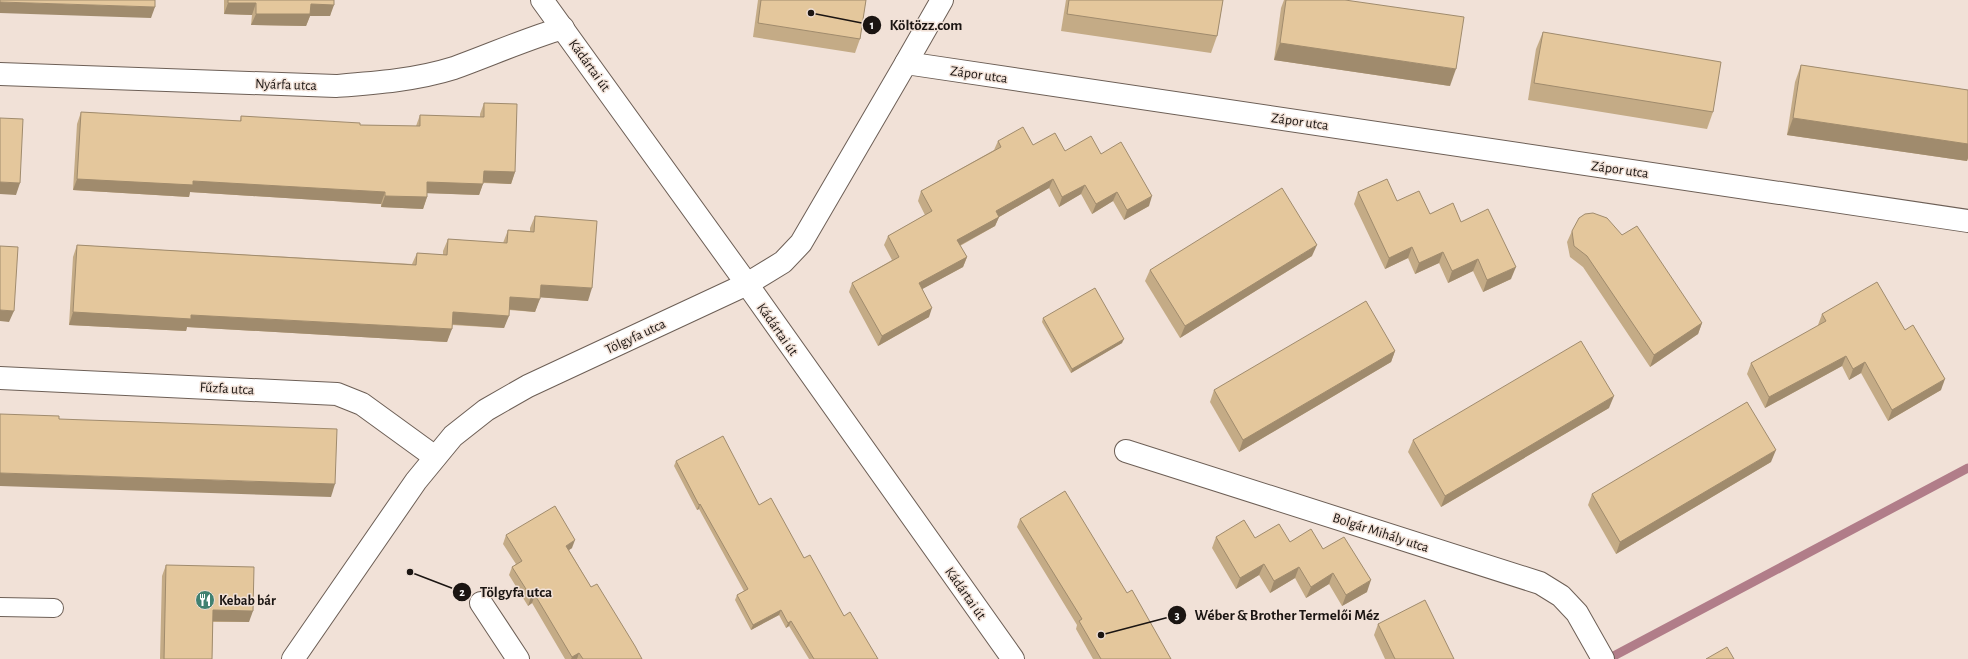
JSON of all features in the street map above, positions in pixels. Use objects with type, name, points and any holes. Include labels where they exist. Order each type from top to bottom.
[{"type":"street","name":"Kádártai út","points":[[542,0],[747,284],[1013,659]]},
{"type":"street","points":[[747,284],[783,262],[801,243],[942,0]]},
{"type":"street","name":"Nyárfa utca","points":[[0,74],[336,86],[373,84],[411,78],[452,68],[563,28]]},
{"type":"street","name":"Zápor utca","points":[[906,63],[1968,221]]},
{"type":"street","name":"Tölgyfa utca","points":[[293,659],[434,457],[453,436],[486,410],[528,386],[747,284]]},
{"type":"street","name":"Fűzfa utca","points":[[0,378],[337,394],[362,404],[434,457]]},
{"type":"street","name":"Bolgár Mihály utca","points":[[1126,451],[1540,583],[1561,596],[1577,613],[1599,652]]},
{"type":"street","points":[[481,603],[518,659]]},
{"type":"lane","points":[[0,607],[54,608]]},
{"type":"building","points":[[0,0],[155,0],[155,7],[0,2]]},
{"type":"building","points":[[228,0],[334,0],[334,5],[311,4],[310,14],[256,14],[256,3],[228,3]]},
{"type":"building","points":[[761,0],[866,0],[860,39],[758,23]]},
{"type":"building","points":[[1069,0],[1223,0],[1217,36],[1067,14]]},
{"type":"building","points":[[1286,0],[1345,0],[1464,17],[1456,69],[1280,43]]},
{"type":"building","points":[[1543,32],[1721,62],[1713,112],[1534,83]]},
{"type":"building","points":[[1801,65],[1968,90],[1968,144],[1793,118]]},
{"type":"building","points":[[484,103],[517,104],[515,172],[484,171],[483,184],[427,182],[427,197],[385,196],[385,192],[193,181],[193,185],[77,179],[81,112],[241,121],[241,116],[360,123],[360,125],[420,126],[420,115],[484,117]]},
{"type":"building","points":[[0,118],[23,119],[20,183],[0,182]]},
{"type":"building","points":[[1023,127],[1033,145],[1055,133],[1065,151],[1091,136],[1101,154],[1121,142],[1152,196],[1127,210],[1117,192],[1096,204],[1085,185],[1062,197],[1053,179],[996,211],[999,217],[957,240],[967,257],[919,283],[932,308],[882,336],[852,283],[899,257],[888,236],[932,211],[921,191],[1001,147],[998,141]]},
{"type":"building","points":[[1387,179],[1397,201],[1419,191],[1430,214],[1453,203],[1461,222],[1488,209],[1516,267],[1487,280],[1478,259],[1452,271],[1443,252],[1419,263],[1412,247],[1389,258],[1358,192]]},
{"type":"building","points":[[1282,188],[1317,245],[1185,326],[1150,270]]},
{"type":"building","points":[[1593,213],[1607,218],[1622,235],[1637,226],[1702,323],[1654,355],[1587,256],[1574,246],[1572,231],[1579,218],[1585,214]]},
{"type":"building","points":[[535,216],[597,221],[592,288],[541,285],[540,299],[510,297],[509,316],[453,312],[452,329],[191,315],[191,319],[73,312],[77,245],[416,265],[417,253],[447,255],[448,239],[507,243],[508,230],[534,232]]},
{"type":"building","points":[[0,246],[18,247],[14,311],[0,310]]},
{"type":"building","points":[[1877,282],[1905,330],[1913,325],[1945,379],[1892,410],[1865,362],[1853,369],[1846,356],[1769,397],[1751,363],[1826,321],[1822,314]]},
{"type":"building","points":[[1095,288],[1124,339],[1072,369],[1043,318]]},
{"type":"building","points":[[1366,301],[1395,351],[1243,440],[1214,390]]},
{"type":"building","points":[[1581,341],[1614,396],[1445,496],[1413,440]]},
{"type":"building","points":[[1747,402],[1776,450],[1620,542],[1592,494]]},
{"type":"building","points":[[0,414],[59,416],[59,419],[337,429],[335,484],[0,473]]},
{"type":"building","points":[[723,436],[759,505],[771,498],[804,558],[810,555],[844,616],[850,612],[878,659],[814,659],[791,621],[788,623],[781,610],[753,625],[737,595],[748,589],[700,504],[699,505],[676,461]]},
{"type":"building","points":[[1065,491],[1127,593],[1132,590],[1171,659],[1101,659],[1079,621],[1082,619],[1020,519]]},
{"type":"building","points":[[555,506],[575,540],[566,546],[591,587],[597,584],[642,659],[583,659],[579,653],[572,657],[535,595],[531,597],[512,567],[522,561],[506,535]]},
{"type":"building","points":[[1244,520],[1255,538],[1279,524],[1290,542],[1311,529],[1323,549],[1344,537],[1371,580],[1346,595],[1333,573],[1311,587],[1299,567],[1274,581],[1264,564],[1240,578],[1216,537]]},
{"type":"building","name":"Kebab bár","points":[[166,565],[254,567],[253,611],[213,610],[212,659],[164,659]]},
{"type":"building","points":[[1425,600],[1454,659],[1395,659],[1378,624]]},
{"type":"building","points":[[1727,647],[1734,659],[1706,659]]},
{"type":"waterway","points":[[1608,659],[1968,468]]},
{"type":"place","name":"Költözz.com","points":[[811,13]]},
{"type":"place","name":"Tölgyfa utca","points":[[410,572]]},
{"type":"place","name":"Kebab bár","points":[[205,600]]},
{"type":"place","name":"Wéber & Brother Termelői Méz","points":[[1101,635]]}]
